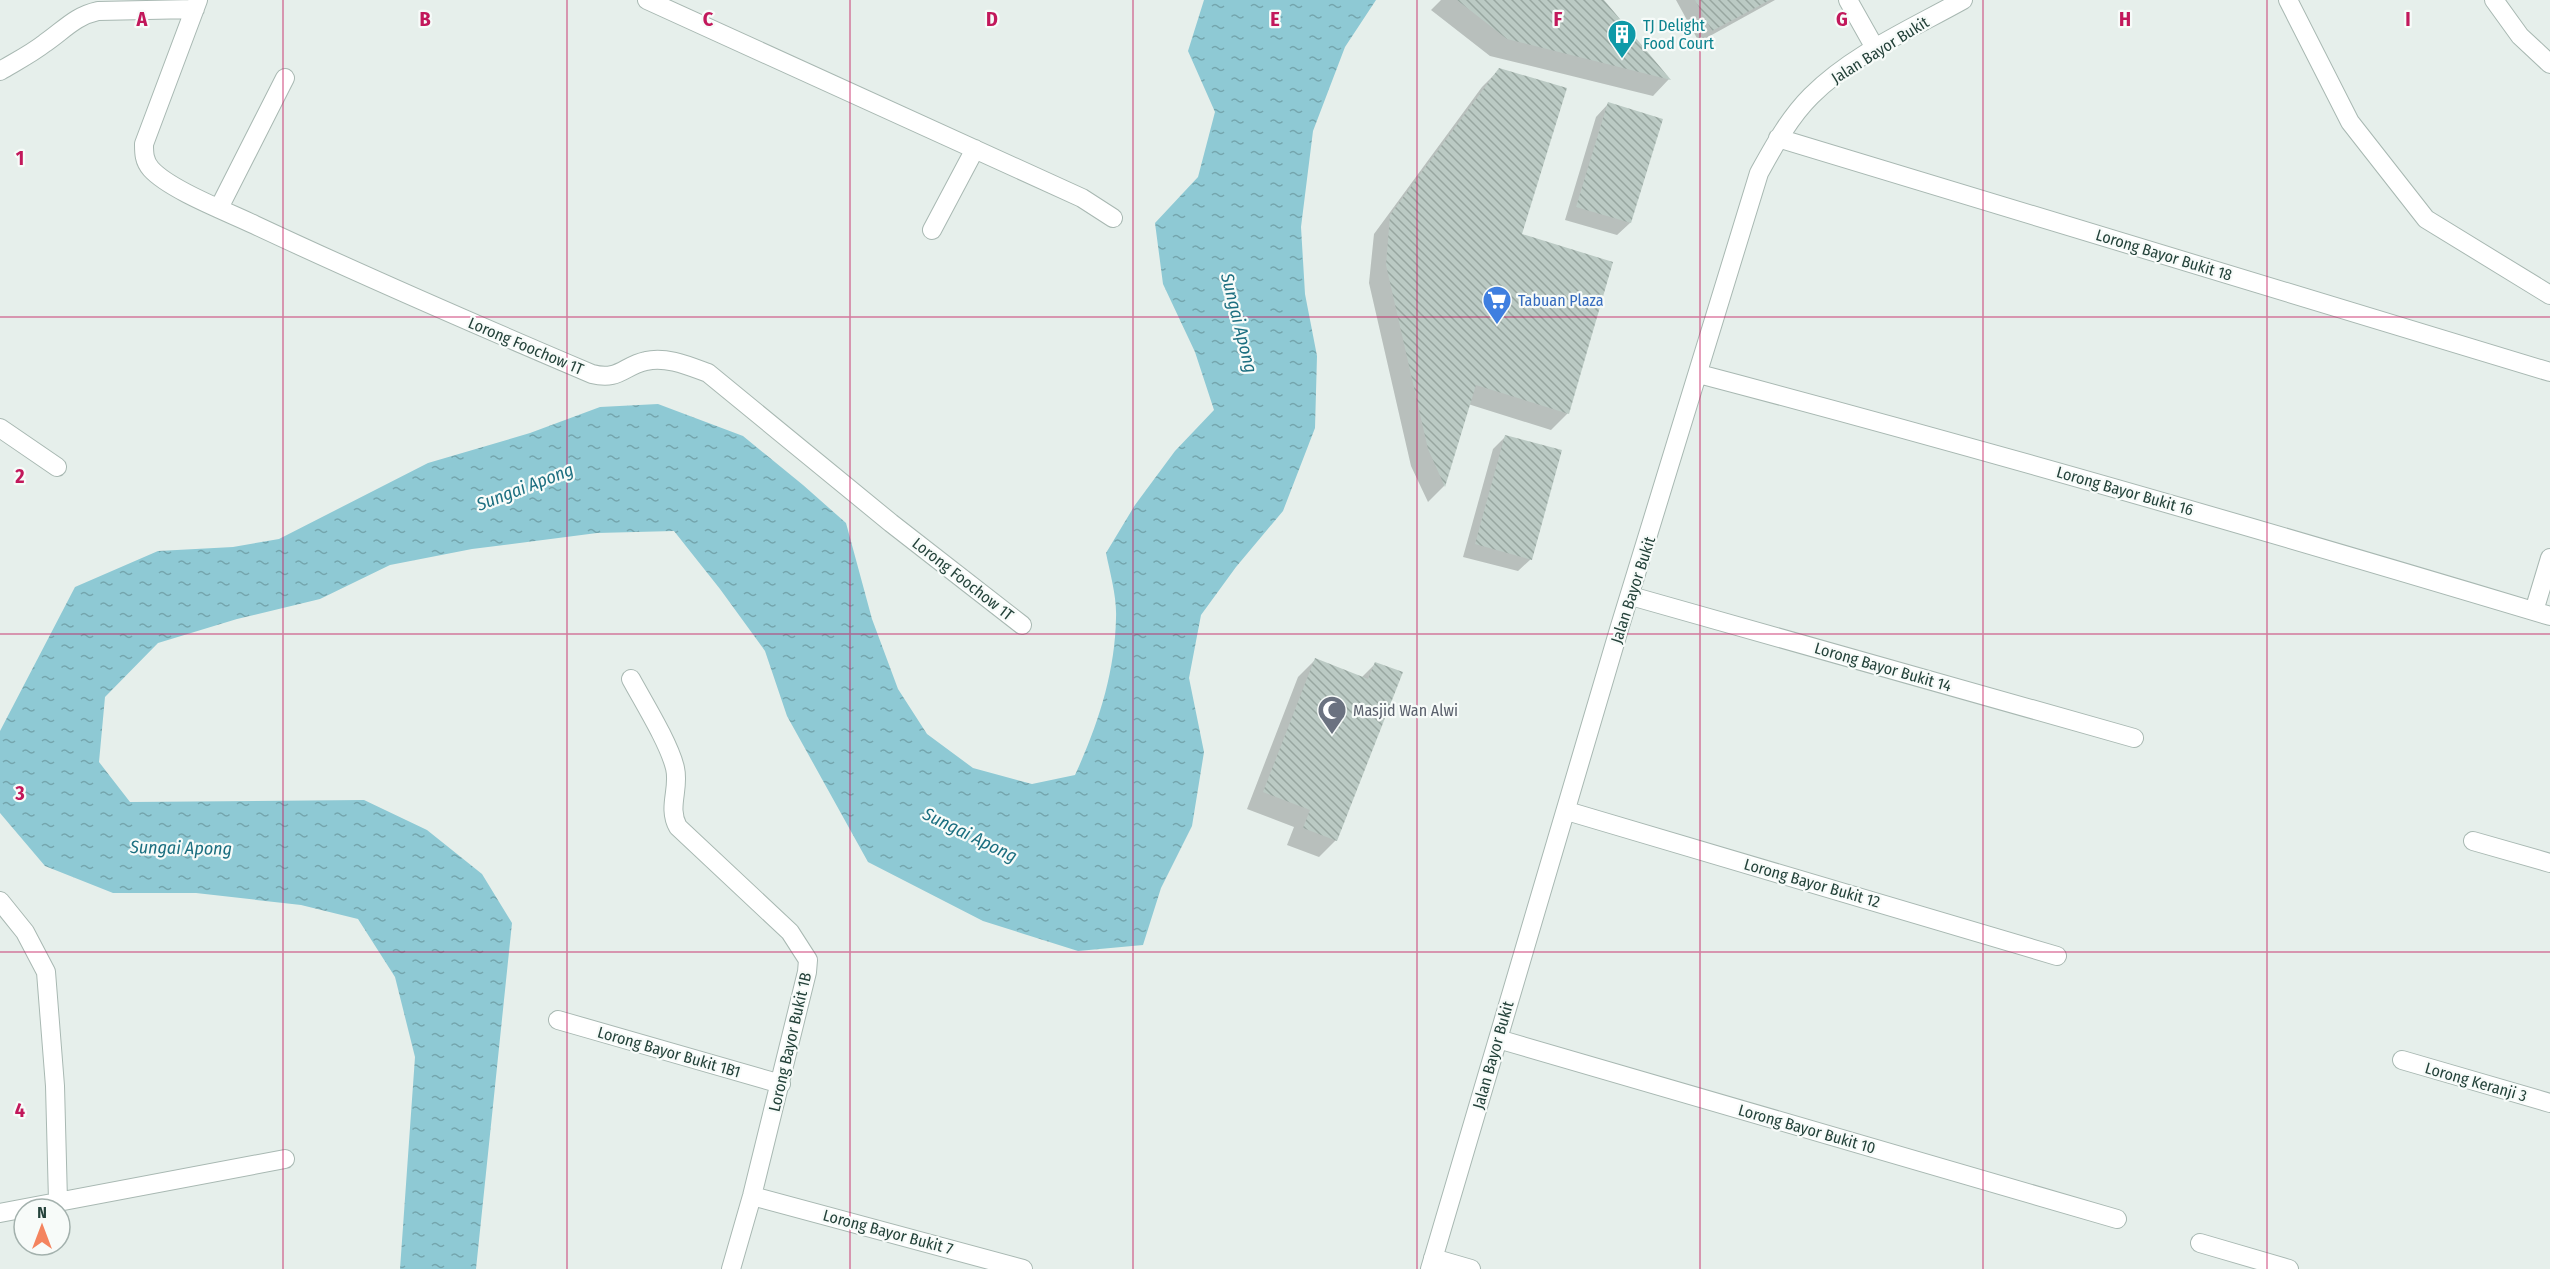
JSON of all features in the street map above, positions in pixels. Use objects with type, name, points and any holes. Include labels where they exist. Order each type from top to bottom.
[{"type":"street","points":[[647,0],[1082,198],[1113,218]]},
{"type":"street","points":[[1848,0],[1875,48]]},
{"type":"street","name":"Jalan Bayor Bukit","points":[[1432,1263],[1759,173],[1778,138],[1809,97],[1841,70],[1875,48],[1963,0]]},
{"type":"street","points":[[2288,0],[2350,122],[2426,219],[2550,295]]},
{"type":"street","points":[[2494,0],[2520,36],[2550,64]]},
{"type":"street","points":[[0,71],[46,43],[73,20],[98,11],[134,11],[196,5]]},
{"type":"street","name":"Lorong Foochow 1T","points":[[196,5],[144,144],[144,158],[150,169],[219,208],[341,265],[592,374],[614,376],[648,360],[680,363],[708,373],[891,523],[1022,625]]},
{"type":"street","points":[[219,208],[285,78]]},
{"type":"street","name":"Lorong Bayor Bukit 18","points":[[1778,138],[2550,372]]},
{"type":"street","points":[[932,230],[975,149]]},
{"type":"street","name":"Lorong Bayor Bukit 16","points":[[1699,374],[1860,416],[2542,613]]},
{"type":"street","points":[[0,428],[57,467]]},
{"type":"street","points":[[2542,613],[2550,558]]},
{"type":"street","name":"Lorong Bayor Bukit 14","points":[[1631,596],[2134,738]]},
{"type":"street","name":"Lorong Bayor Bukit 1B","points":[[631,679],[674,764],[677,789],[672,817],[678,827],[790,932],[808,960],[781,1084],[731,1269]]},
{"type":"street","name":"Lorong Bayor Bukit 12","points":[[1566,811],[2057,956]]},
{"type":"street","points":[[2473,841],[2550,863]]},
{"type":"street","points":[[0,901],[26,932],[46,972],[55,1086],[58,1197]]},
{"type":"street","name":"Lorong Bayor Bukit 1B1","points":[[558,1020],[781,1084]]},
{"type":"street","name":"Lorong Bayor Bukit 10","points":[[1498,1039],[2117,1219]]},
{"type":"street","name":"Lorong Keranji 3","points":[[2402,1060],[2550,1104]]},
{"type":"street","points":[[72,1198],[285,1159]]},
{"type":"street","name":"Lorong Bayor Bukit 7","points":[[752,1196],[1023,1269]]},
{"type":"street","points":[[2200,1243],[2289,1269]]},
{"type":"street","points":[[1432,1263],[1471,1269]]},
{"type":"water","name":"Sungai Apong","points":[[1204,0],[1376,0],[1345,47],[1313,131],[1301,227],[1305,294],[1317,356],[1315,428],[1283,511],[1236,567],[1201,615],[1189,678],[1204,752],[1192,826],[1161,888],[1143,945],[1078,951],[983,921],[868,862],[787,716],[765,651],[674,531],[597,533],[472,549],[390,565],[320,599],[237,619],[158,643],[105,697],[99,762],[130,802],[364,800],[427,830],[482,874],[512,923],[476,1269],[400,1269],[415,1057],[395,977],[358,919],[301,905],[196,893],[113,893],[45,866],[0,813],[0,731],[75,587],[158,551],[233,547],[279,539],[428,463],[530,433],[600,407],[658,404],[743,436],[846,523],[872,619],[898,689],[927,734],[973,768],[1032,784],[1075,775],[1104,698],[1115,638],[1116,610],[1106,553],[1135,505],[1175,451],[1214,410],[1195,352],[1163,284],[1155,223],[1198,177],[1215,112],[1188,51]]},
{"type":"building","name":"TJ Delight Food Court","points":[[1457,0],[1604,0],[1671,80],[1507,39]]},
{"type":"building","points":[[1695,0],[1770,0],[1712,31]]},
{"type":"building","name":"Tabuan Plaza","points":[[1499,68],[1567,88],[1522,234],[1613,262],[1569,414],[1476,385],[1445,487],[1428,449],[1386,265],[1390,215]]},
{"type":"building","points":[[1608,102],[1663,119],[1631,223],[1576,207]]},
{"type":"building","points":[[1505,435],[1562,450],[1532,560],[1475,544]]},
{"type":"building","name":"Masjid Wan Alwi","points":[[1315,658],[1368,679],[1375,662],[1403,672],[1337,841],[1303,828],[1310,810],[1263,792]]},
{"type":"place","name":"TJ Delight Food Court","points":[[1622,60]]},
{"type":"place","name":"Tabuan Plaza","points":[[1497,326]]},
{"type":"place","name":"Masjid Wan Alwi","points":[[1332,736]]}]
